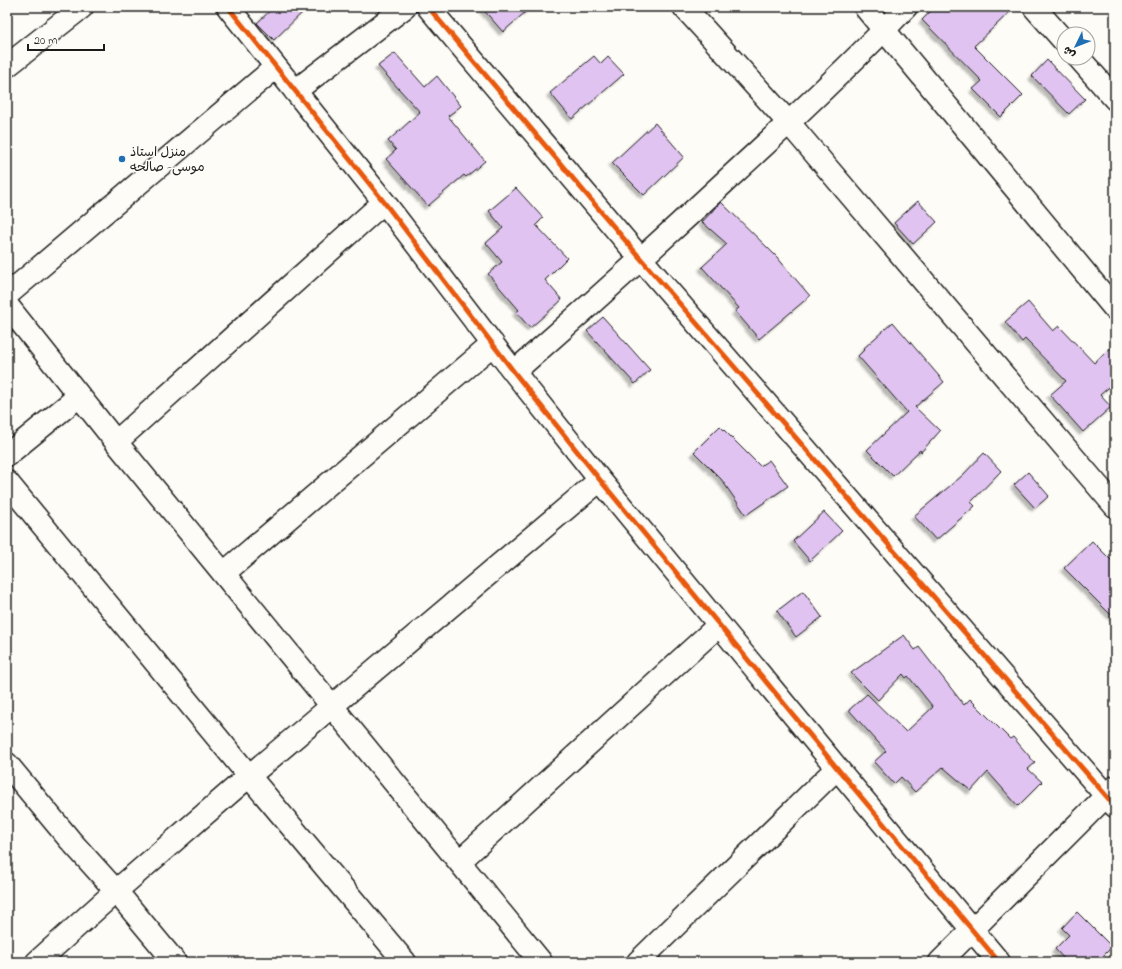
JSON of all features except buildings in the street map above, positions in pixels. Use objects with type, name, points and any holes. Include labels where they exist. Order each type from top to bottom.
[{"type":"street","points":[[7,66],[82,7]]},
{"type":"street","points":[[228,7],[384,202],[514,372],[600,480],[836,768],[999,962]]},
{"type":"street","points":[[295,91],[405,7]]},
{"type":"street","points":[[428,7],[641,259],[1112,796],[940,962]]},
{"type":"street","points":[[684,7],[788,123],[1115,506]]},
{"type":"street","points":[[864,7],[1115,309]]},
{"type":"street","points":[[514,372],[641,259],[788,123],[906,7]]},
{"type":"street","points":[[1034,7],[1056,32]]},
{"type":"street","points":[[1086,66],[1115,99]]},
{"type":"street","points":[[7,295],[276,67]]},
{"type":"street","points":[[116,442],[384,202]]},
{"type":"street","points":[[7,305],[116,442],[541,962]]},
{"type":"street","points":[[224,573],[493,344]]},
{"type":"street","points":[[7,455],[79,396]]},
{"type":"street","points":[[37,962],[116,891],[249,776],[600,480]]},
{"type":"street","points":[[7,482],[249,776],[405,962]]},
{"type":"street","points":[[460,861],[719,624]]},
{"type":"street","points":[[7,764],[175,962]]},
{"type":"street","points":[[638,962],[836,768]]},
{"type":"cycle path","points":[[228,7],[384,202],[514,372],[600,480],[999,962]]},
{"type":"cycle path","points":[[428,7],[641,259],[1115,806]]},
{"type":"place","name":"منزل استاذ موسى- صالحه","points":[[122,159]]}]
